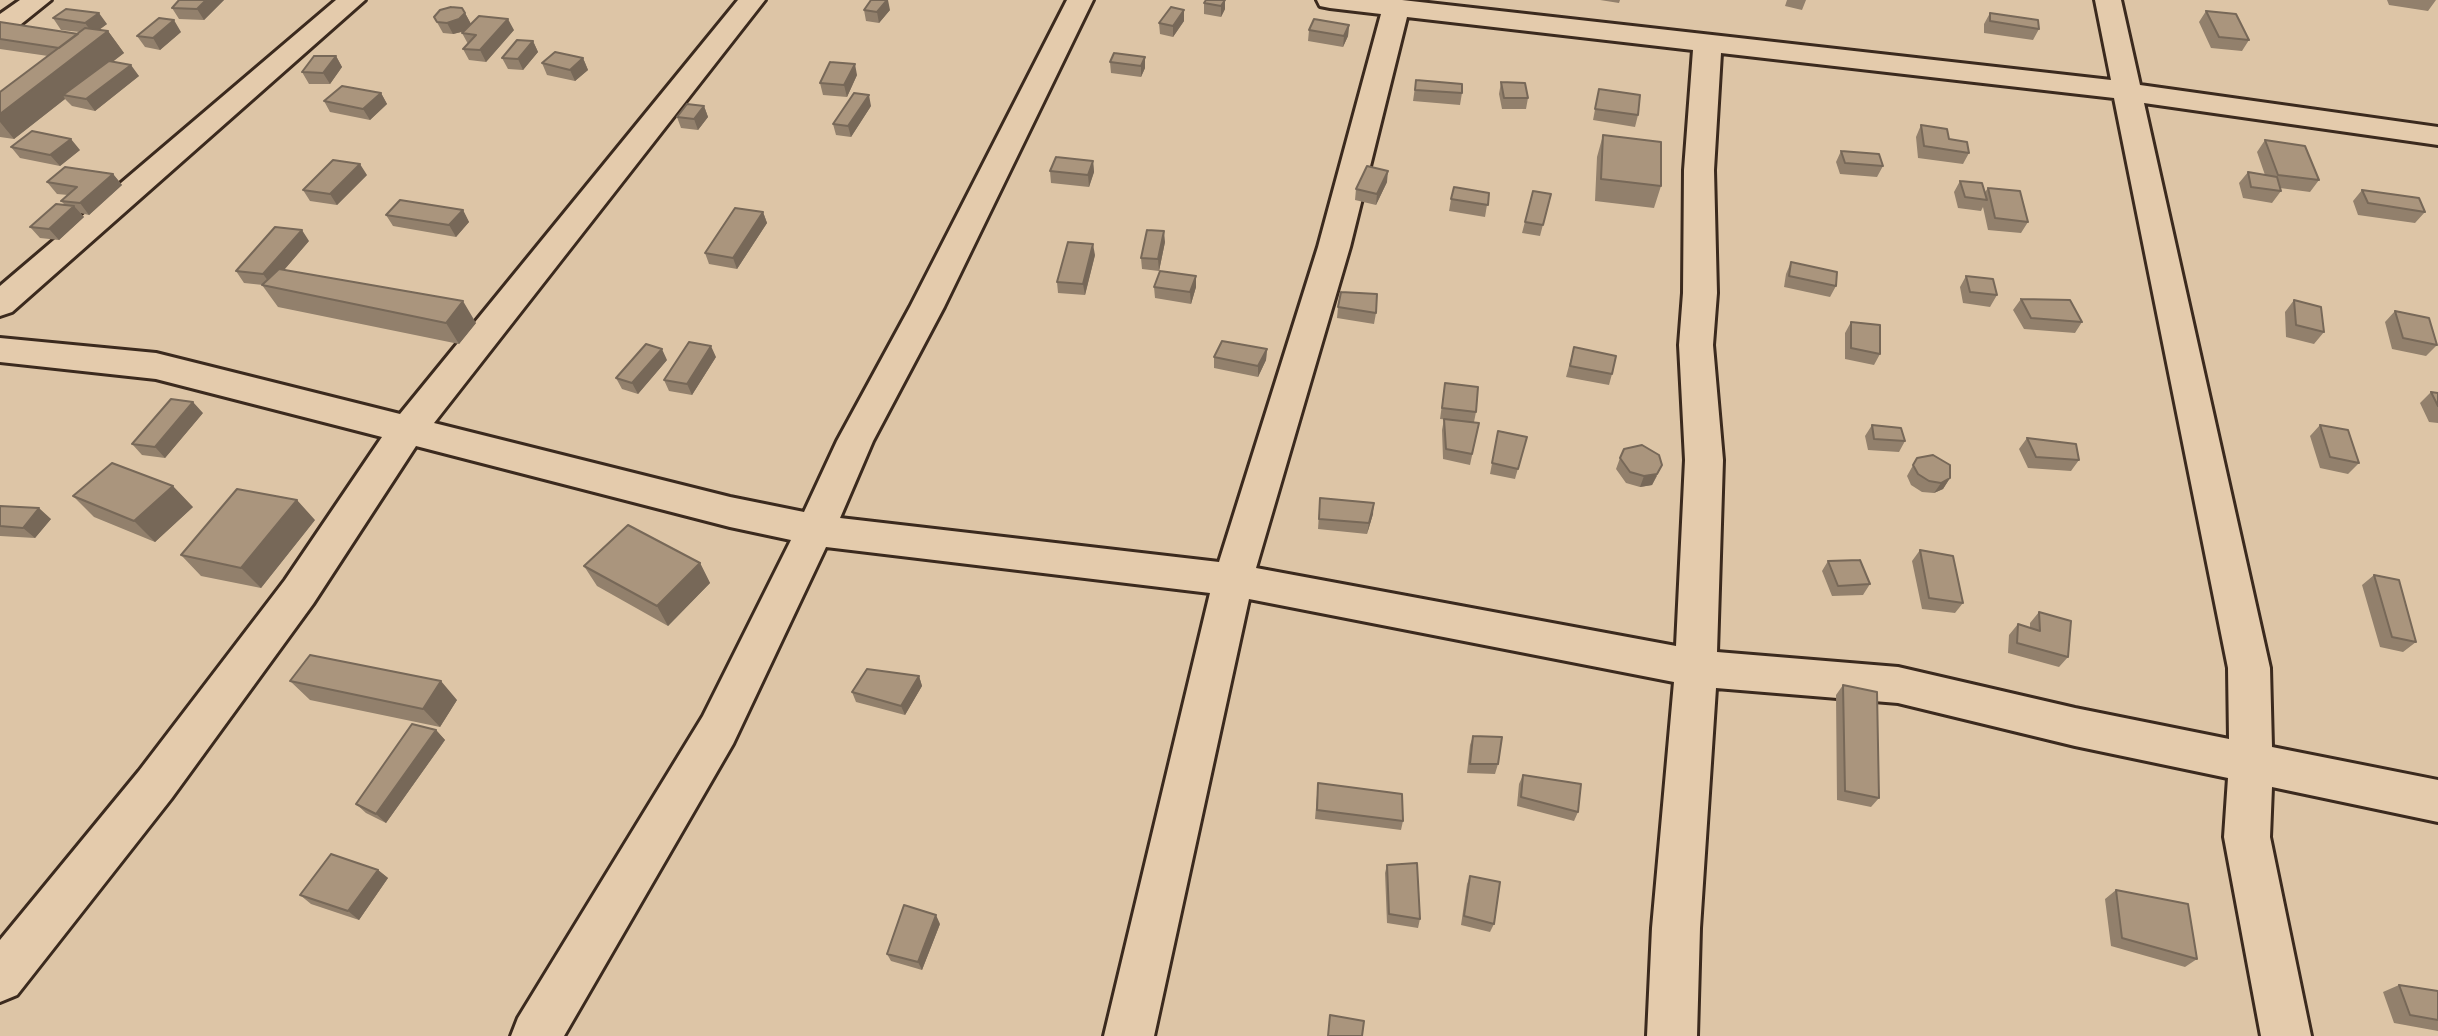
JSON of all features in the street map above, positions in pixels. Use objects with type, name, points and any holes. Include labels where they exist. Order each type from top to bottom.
[{"type":"street","points":[[0,27],[38,0]]},
{"type":"street","points":[[0,304],[352,0]]},
{"type":"street","points":[[0,978],[195,732],[299,592],[409,429],[752,0]]},
{"type":"street","points":[[537,1036],[718,730],[855,441],[927,307],[1080,0]]},
{"type":"street","points":[[1330,0],[2125,92],[2438,136]]},
{"type":"street","points":[[2108,0],[2125,92],[2249,668],[2251,762],[2247,837],[2286,1036]]},
{"type":"street","points":[[1129,1036],[1233,580],[1334,247],[1396,7]]},
{"type":"street","points":[[1672,1036],[1676,928],[1696,668],[1704,460],[1696,345],[1700,293],[1699,170],[1707,42]]},
{"type":"street","points":[[0,350],[156,366],[730,512],[815,530],[1233,580],[1696,668],[1898,685],[2075,727],[2438,801]]},
{"type":"building","points":[[179,0],[206,0],[197,9],[172,8]]},
{"type":"building","points":[[871,0],[887,0],[877,12],[864,10]]},
{"type":"building","points":[[1206,0],[1225,0],[1221,6],[1204,3]]},
{"type":"building","points":[[1171,7],[1184,10],[1173,26],[1159,23]]},
{"type":"building","points":[[462,8],[465,13],[459,19],[447,23],[437,22],[434,17],[440,10]]},
{"type":"building","points":[[66,9],[99,13],[85,23],[53,18]]},
{"type":"building","points":[[2206,11],[2236,14],[2249,40],[2219,37]]},
{"type":"building","points":[[1990,13],[2038,20],[2039,29],[1990,21]]},
{"type":"building","points":[[479,16],[508,19],[480,50],[463,49],[476,35],[462,33]]},
{"type":"building","points":[[159,18],[174,20],[153,38],[137,36]]},
{"type":"building","points":[[1314,19],[1349,25],[1344,36],[1309,30]]},
{"type":"building","points":[[0,22],[78,34],[59,48],[0,39]]},
{"type":"building","points":[[85,28],[108,31],[0,114],[0,92]]},
{"type":"building","points":[[517,40],[533,41],[518,59],[502,58]]},
{"type":"building","points":[[555,52],[583,58],[570,70],[542,63]]},
{"type":"building","points":[[1114,53],[1145,57],[1141,66],[1110,62]]},
{"type":"building","points":[[314,56],[336,56],[323,73],[302,72]]},
{"type":"building","points":[[109,61],[131,65],[86,99],[63,95]]},
{"type":"building","points":[[830,62],[855,64],[844,85],[820,83]]},
{"type":"building","points":[[1416,80],[1462,84],[1462,93],[1415,90]]},
{"type":"building","points":[[1501,82],[1525,83],[1528,98],[1504,98]]},
{"type":"building","points":[[342,86],[381,93],[363,109],[324,101]]},
{"type":"building","points":[[1599,89],[1640,95],[1638,115],[1595,109]]},
{"type":"building","points":[[854,93],[869,95],[848,126],[833,124]]},
{"type":"building","points":[[687,104],[704,106],[694,119],[677,117]]},
{"type":"building","points":[[1921,125],[1947,129],[1949,139],[1967,142],[1969,153],[1924,146]]},
{"type":"building","points":[[32,131],[71,139],[50,155],[11,147]]},
{"type":"building","points":[[1603,135],[1661,142],[1661,186],[1601,179]]},
{"type":"building","points":[[2265,140],[2305,146],[2319,180],[2278,175]]},
{"type":"building","points":[[1841,151],[1879,154],[1883,166],[1845,163]]},
{"type":"building","points":[[1056,157],[1093,161],[1088,175],[1050,171]]},
{"type":"building","points":[[333,160],[360,164],[330,194],[303,190]]},
{"type":"building","points":[[1367,166],[1388,171],[1377,194],[1356,189]]},
{"type":"building","points":[[65,167],[113,174],[80,203],[61,201],[77,187],[47,182]]},
{"type":"building","points":[[2248,172],[2277,177],[2281,191],[2251,187]]},
{"type":"building","points":[[1960,181],[1982,183],[1987,200],[1965,197]]},
{"type":"building","points":[[1454,187],[1489,193],[1488,205],[1451,199]]},
{"type":"building","points":[[1988,188],[2020,191],[2028,222],[1995,218]]},
{"type":"building","points":[[2362,190],[2419,198],[2425,212],[2368,203]]},
{"type":"building","points":[[1533,191],[1551,194],[1543,225],[1525,222]]},
{"type":"building","points":[[400,200],[463,210],[449,225],[386,215]]},
{"type":"building","points":[[56,204],[74,206],[49,229],[30,227]]},
{"type":"building","points":[[735,208],[763,212],[733,258],[705,253]]},
{"type":"building","points":[[275,227],[302,230],[263,274],[236,271]]},
{"type":"building","points":[[1147,230],[1164,231],[1158,259],[1141,258]]},
{"type":"building","points":[[1068,242],[1093,244],[1083,284],[1057,282]]},
{"type":"building","points":[[1791,262],[1837,272],[1836,286],[1789,276]]},
{"type":"building","points":[[279,269],[463,301],[446,323],[262,285]]},
{"type":"building","points":[[1160,271],[1196,276],[1190,292],[1154,287]]},
{"type":"building","points":[[1966,276],[1993,279],[1997,295],[1970,292]]},
{"type":"building","points":[[1341,292],[1377,294],[1376,313],[1338,307]]},
{"type":"building","points":[[2021,299],[2070,300],[2082,322],[2031,318]]},
{"type":"building","points":[[2294,300],[2321,307],[2324,332],[2296,325]]},
{"type":"building","points":[[2395,311],[2429,318],[2437,345],[2403,338]]},
{"type":"building","points":[[1851,322],[1880,325],[1880,354],[1851,348]]},
{"type":"building","points":[[1222,341],[1267,349],[1258,366],[1214,357]]},
{"type":"building","points":[[689,342],[711,346],[687,384],[664,380]]},
{"type":"building","points":[[646,344],[662,349],[632,383],[616,378]]},
{"type":"building","points":[[1574,347],[1616,356],[1612,374],[1570,366]]},
{"type":"building","points":[[1445,383],[1478,387],[1476,412],[1442,408]]},
{"type":"building","points":[[2431,392],[2438,393],[2438,406]]},
{"type":"building","points":[[171,399],[193,402],[155,447],[132,444]]},
{"type":"building","points":[[1444,419],[1479,423],[1472,454],[1446,449]]},
{"type":"building","points":[[1872,425],[1901,428],[1905,441],[1874,439]]},
{"type":"building","points":[[2320,425],[2348,430],[2359,463],[2330,457]]},
{"type":"building","points":[[1498,431],[1527,437],[1518,469],[1492,463]]},
{"type":"building","points":[[2027,438],[2076,444],[2079,460],[2036,457]]},
{"type":"building","points":[[1642,445],[1659,455],[1662,465],[1657,474],[1644,476],[1630,472],[1620,458],[1624,449]]},
{"type":"building","points":[[1933,455],[1950,465],[1950,478],[1941,483],[1929,481],[1918,474],[1913,465],[1917,458]]},
{"type":"building","points":[[112,463],[173,486],[134,521],[73,496]]},
{"type":"building","points":[[237,489],[297,500],[241,568],[181,555]]},
{"type":"building","points":[[1320,498],[1374,503],[1369,523],[1319,519]]},
{"type":"building","points":[[0,506],[39,508],[23,528],[0,526]]},
{"type":"building","points":[[628,525],[700,563],[657,606],[584,566]]},
{"type":"building","points":[[1920,550],[1953,556],[1963,603],[1929,598]]},
{"type":"building","points":[[1860,560],[1870,584],[1838,586],[1828,561]]},
{"type":"building","points":[[2374,575],[2399,580],[2416,642],[2392,637]]},
{"type":"building","points":[[2039,612],[2071,621],[2068,657],[2017,643],[2018,624],[2040,631]]},
{"type":"building","points":[[310,655],[441,681],[423,709],[290,681]]},
{"type":"building","points":[[867,669],[919,676],[901,706],[852,692]]},
{"type":"building","points":[[1843,685],[1877,692],[1879,798],[1845,791]]},
{"type":"building","points":[[412,724],[436,730],[376,814],[356,804]]},
{"type":"building","points":[[1473,736],[1502,737],[1498,764],[1470,764]]},
{"type":"building","points":[[1523,775],[1581,784],[1578,812],[1521,797]]},
{"type":"building","points":[[1318,783],[1402,794],[1403,821],[1317,810]]},
{"type":"building","points":[[331,854],[378,870],[348,911],[300,895]]},
{"type":"building","points":[[1417,863],[1420,919],[1389,914],[1387,865]]},
{"type":"building","points":[[1470,876],[1500,882],[1494,924],[1464,916]]},
{"type":"building","points":[[2116,890],[2188,904],[2197,959],[2122,938]]},
{"type":"building","points":[[904,905],[936,915],[918,962],[887,954]]},
{"type":"building","points":[[2399,985],[2438,991],[2438,1020],[2410,1015]]},
{"type":"building","points":[[1330,1015],[1364,1021],[1362,1036],[1328,1036]]}]
